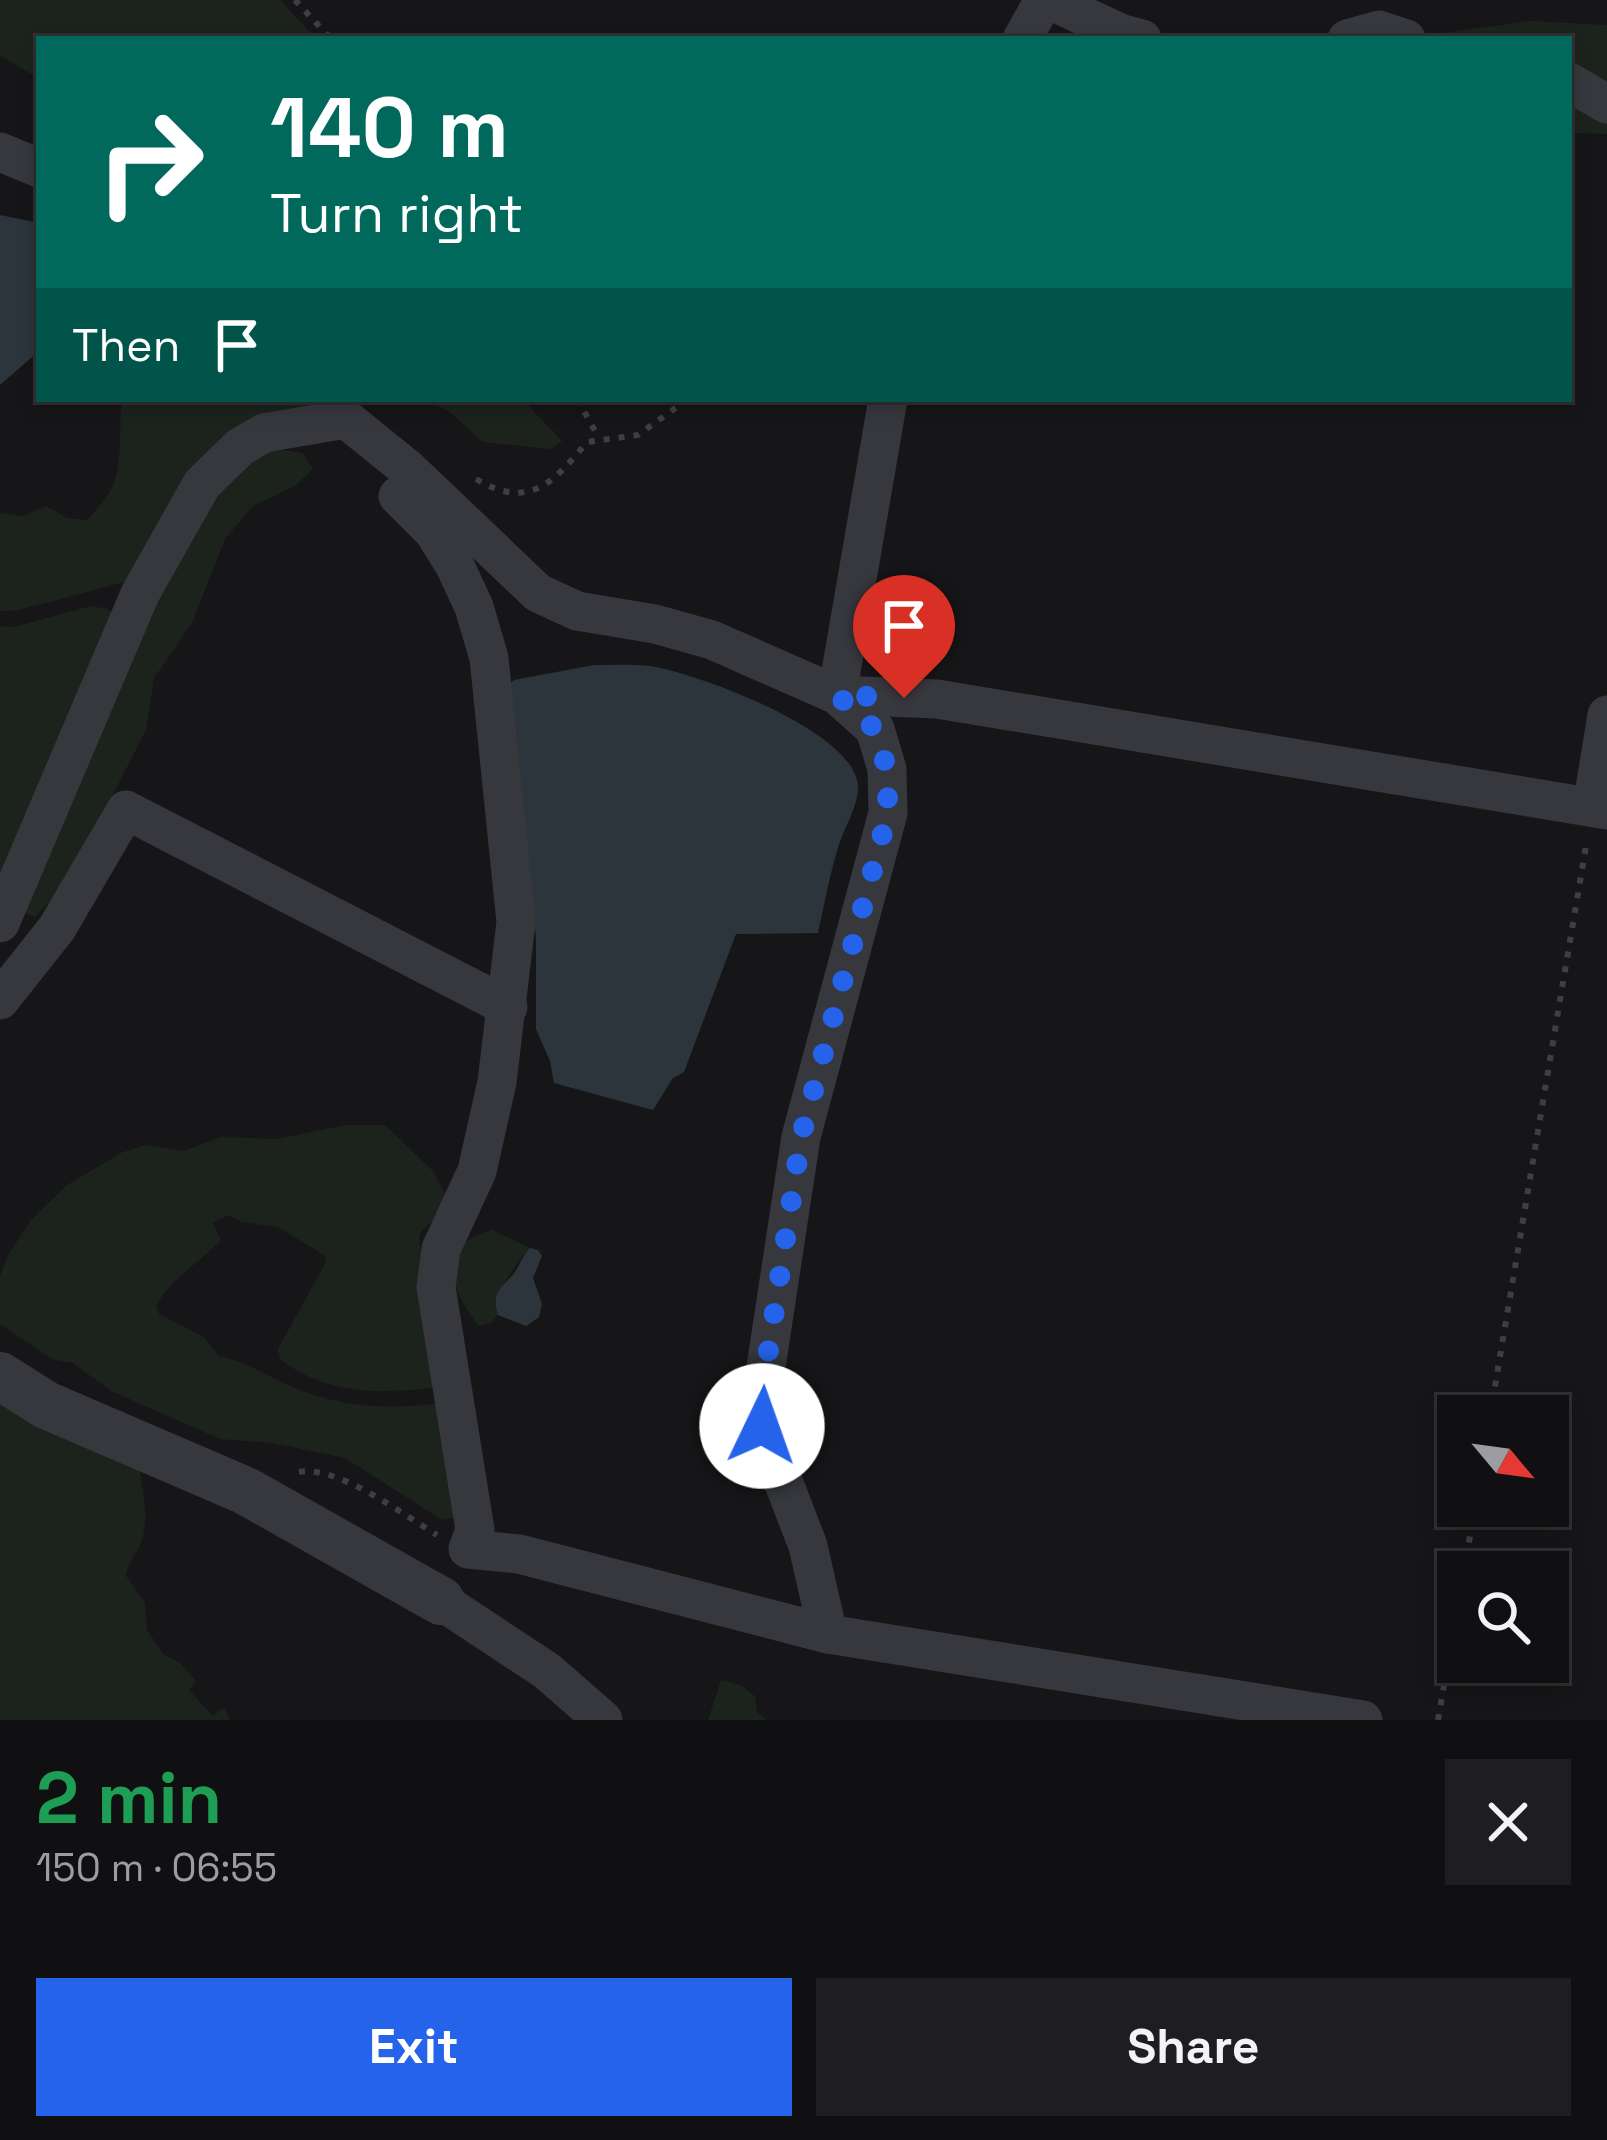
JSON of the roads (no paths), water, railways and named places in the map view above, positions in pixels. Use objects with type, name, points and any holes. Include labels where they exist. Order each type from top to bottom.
[{"type":"street","points":[[1024,36],[1047,0],[1131,36]]},
{"type":"street","points":[[1357,36],[1378,30],[1397,36]]},
{"type":"street","points":[[1572,84],[1607,104]]},
{"type":"street","points":[[0,152],[36,167]]},
{"type":"street","points":[[837,695],[887,402]]},
{"type":"street","points":[[346,409],[538,593],[578,611],[712,640],[837,695],[875,729],[887,769],[888,813],[801,1137],[762,1393],[762,1426],[808,1546],[828,1634]]},
{"type":"street","points":[[0,923],[140,594],[202,484],[240,447],[264,433],[346,409]]},
{"type":"street","points":[[346,409],[385,483],[434,532],[455,566],[474,607],[489,658],[516,922],[497,1082],[477,1171],[441,1249],[436,1287],[475,1530],[468,1549],[519,1554],[828,1634],[1363,1720]]},
{"type":"street","points":[[837,695],[937,699],[1599,808],[1607,715]]},
{"type":"street","points":[[0,1000],[57,928],[126,810],[508,1007]]},
{"type":"street","points":[[0,1376],[46,1405],[246,1491],[442,1601],[547,1671],[603,1720]]}]
